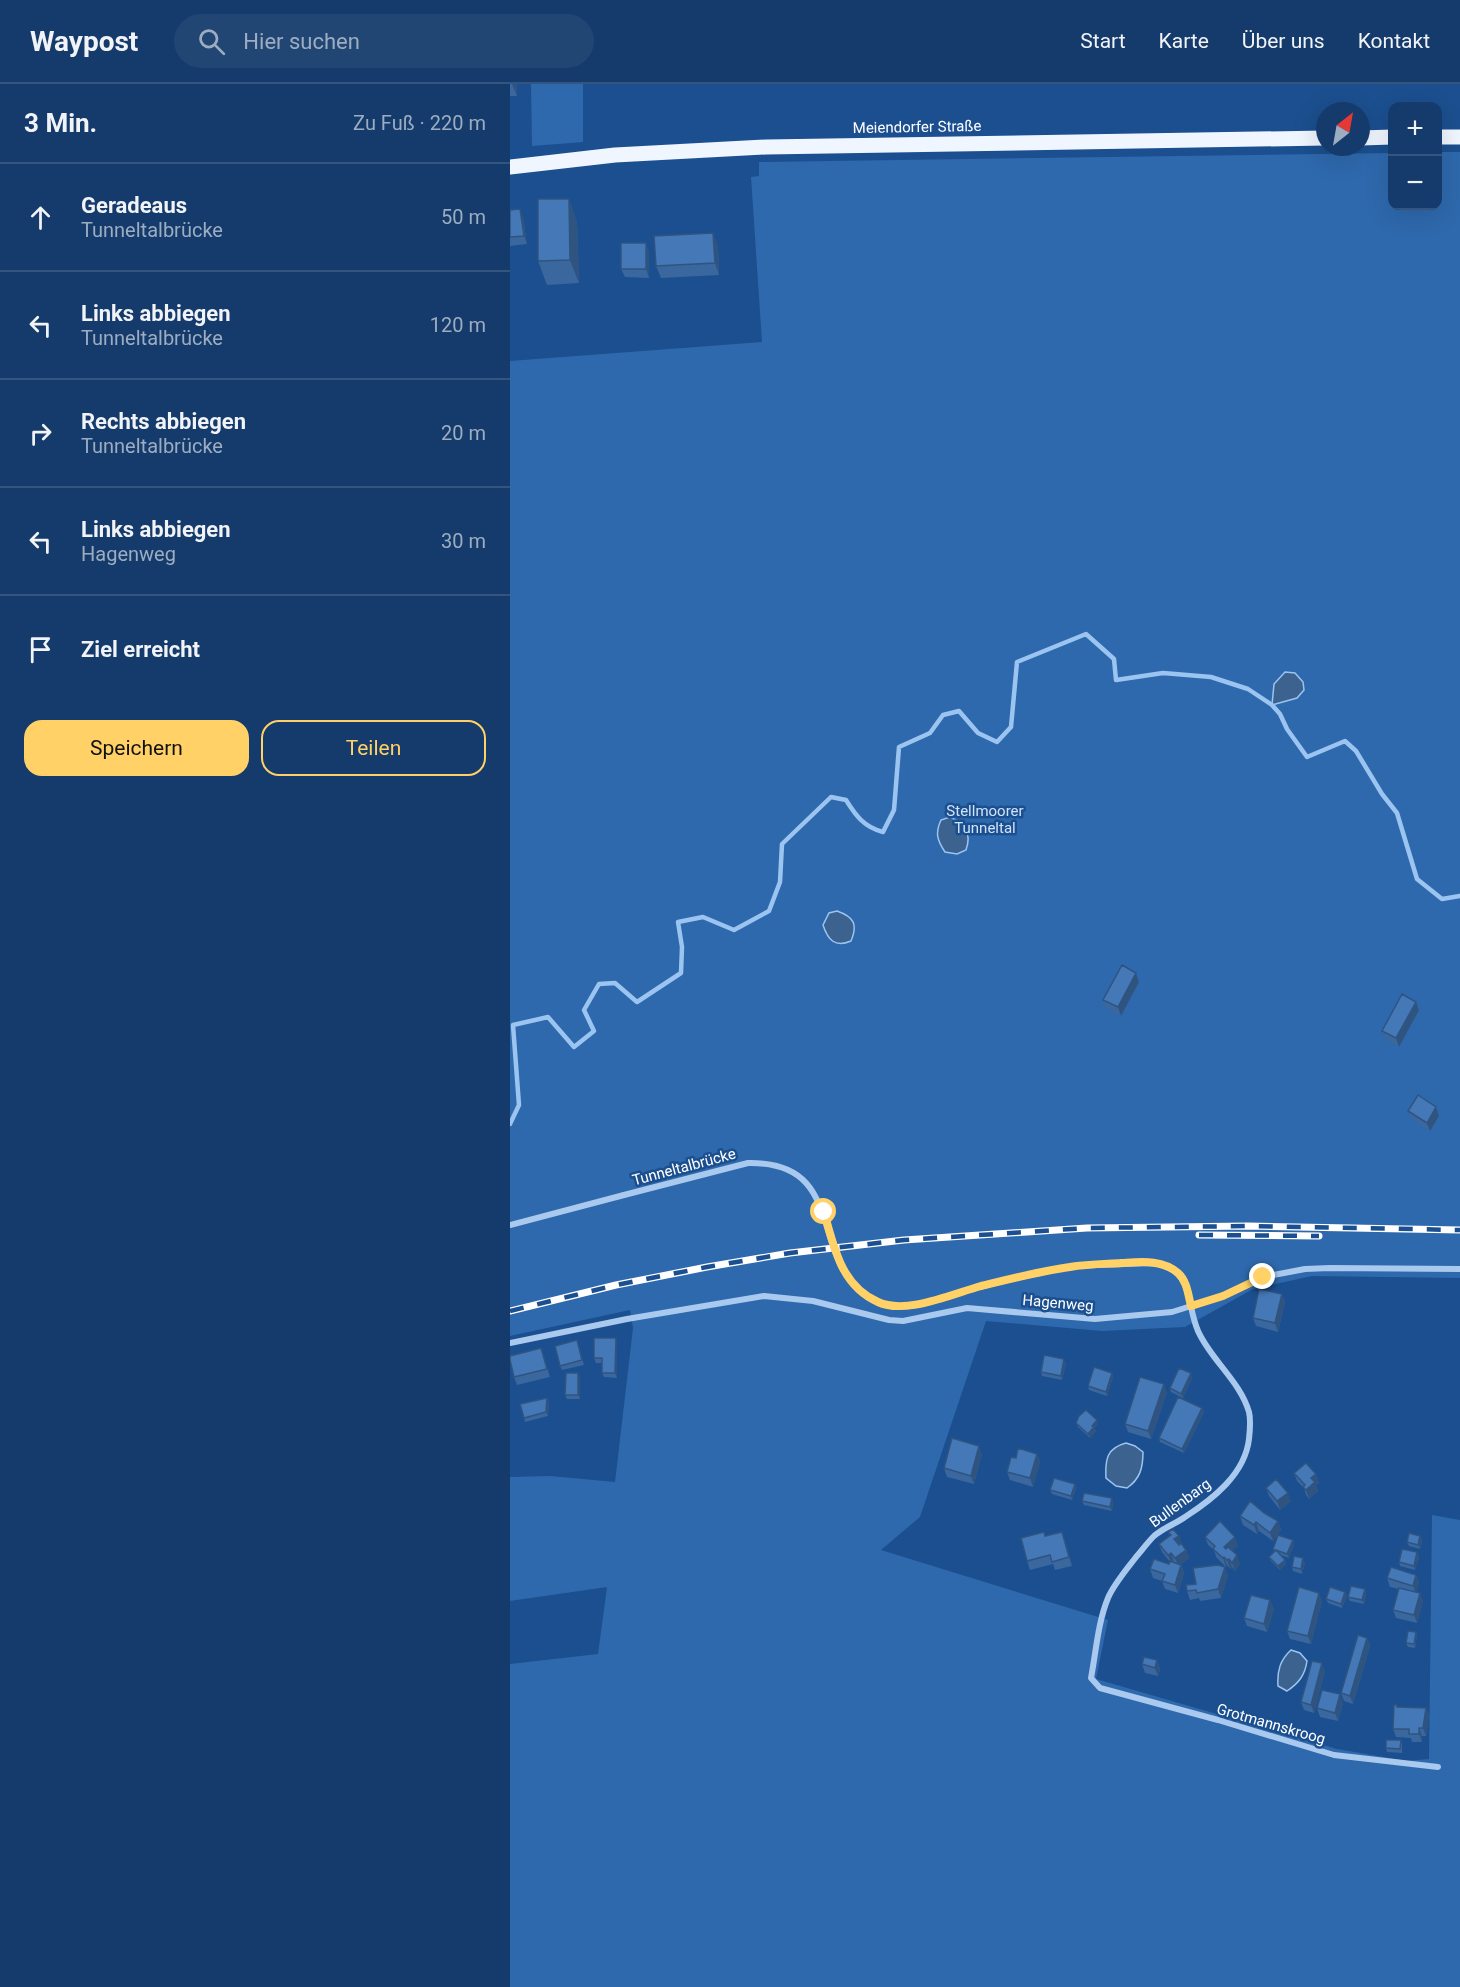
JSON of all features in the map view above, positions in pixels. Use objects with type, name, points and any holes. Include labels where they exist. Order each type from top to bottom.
[{"type":"main road","points":[[1442,137],[1460,136]]},
{"type":"main road","points":[[1370,138],[1388,137]]},
{"type":"main road","name":"Meiendorfer Straße","points":[[510,167],[615,155],[766,147],[1316,138]]},
{"type":"street","name":"Tunneltalbrücke","points":[[510,1225],[748,1163],[775,1165],[797,1175],[815,1193],[846,1276],[853,1285],[880,1304],[914,1305],[991,1284],[1072,1266],[1137,1262],[1165,1264],[1183,1279],[1191,1306]]},
{"type":"street","name":"Hagenweg","points":[[510,1343],[627,1319],[764,1296],[813,1300],[889,1320],[903,1320],[967,1308],[1095,1319],[1156,1314],[1191,1306],[1223,1296],[1263,1277],[1305,1269],[1460,1269]]},
{"type":"street","name":"Bullenbarg","points":[[1100,1688],[1091,1678],[1109,1597],[1137,1556],[1155,1535],[1210,1500],[1234,1475],[1245,1459],[1250,1428],[1249,1413],[1242,1396],[1203,1342],[1191,1306]]},
{"type":"street","name":"Grotmannskroog","points":[[1100,1688],[1334,1755],[1438,1767]]},
{"type":"green space","points":[[531,84],[583,84],[583,142],[532,146]]},
{"type":"green space","name":"Stellmoorer Tunneltal","points":[[1442,152],[1460,152],[1460,1278],[1312,1276],[1253,1289],[1185,1327],[1102,1331],[986,1321],[920,1517],[881,1550],[1108,1620],[1096,1679],[1337,1749],[1407,1761],[1429,1759],[1432,1515],[1460,1520],[1460,1987],[510,1987],[510,1664],[598,1654],[607,1587],[510,1601],[510,1477],[550,1476],[615,1482],[633,1328],[630,1310],[510,1336],[510,361],[762,342],[751,177],[759,176],[759,162],[1316,154],[1316,156],[1370,156],[1370,153],[1388,153],[1388,210],[1442,210]]},
{"type":"shaded area","points":[[1285,672],[1295,673],[1303,682],[1304,690],[1297,698],[1272,705],[1274,684]]},
{"type":"shaded area","points":[[950,817],[960,823],[968,834],[966,850],[957,854],[945,852],[938,836],[941,820]]},
{"type":"shaded area","points":[[837,911],[851,919],[854,926],[851,941],[841,944],[830,938],[823,925],[829,913]]},
{"type":"shaded area","points":[[1126,1443],[1143,1452],[1140,1473],[1127,1488],[1116,1486],[1106,1478],[1108,1455],[1115,1448]]},
{"type":"shaded area","points":[[1291,1650],[1300,1653],[1307,1661],[1301,1678],[1287,1691],[1278,1686],[1278,1675],[1282,1662]]},
{"type":"building","points":[[538,199],[569,199],[570,260],[538,261]]},
{"type":"building","points":[[520,209],[524,236],[510,237],[510,210]]},
{"type":"building","points":[[713,233],[715,263],[656,266],[654,236]]},
{"type":"building","points":[[621,243],[646,243],[646,269],[621,269]]},
{"type":"building","points":[[1122,965],[1136,973],[1118,1007],[1103,1000]]},
{"type":"building","points":[[1402,994],[1416,1002],[1396,1038],[1382,1031]]},
{"type":"building","points":[[1418,1095],[1436,1107],[1427,1123],[1408,1111]]},
{"type":"building","points":[[1259,1289],[1282,1294],[1275,1323],[1253,1318]]},
{"type":"building","points":[[594,1338],[616,1338],[615,1373],[602,1373],[602,1358],[594,1358]]},
{"type":"building","points":[[577,1340],[582,1360],[560,1366],[555,1346]]},
{"type":"building","points":[[541,1348],[547,1369],[514,1377],[510,1356]]},
{"type":"building","points":[[1044,1355],[1064,1359],[1061,1376],[1041,1372]]},
{"type":"building","points":[[1094,1367],[1112,1373],[1106,1392],[1088,1386]]},
{"type":"building","points":[[1179,1368],[1191,1373],[1181,1394],[1170,1388]]},
{"type":"building","points":[[566,1373],[578,1373],[578,1395],[565,1395]]},
{"type":"building","points":[[1140,1377],[1164,1384],[1148,1431],[1125,1424]]},
{"type":"building","points":[[1178,1397],[1202,1408],[1182,1449],[1159,1438]]},
{"type":"building","points":[[547,1398],[546,1412],[524,1418],[520,1404]]},
{"type":"building","points":[[1086,1410],[1097,1420],[1088,1434],[1076,1423],[1079,1416]]},
{"type":"building","points":[[952,1438],[979,1446],[971,1476],[944,1468]]},
{"type":"building","points":[[1018,1448],[1037,1454],[1030,1478],[1007,1472],[1011,1457],[1016,1458]]},
{"type":"building","points":[[1306,1463],[1316,1474],[1311,1478],[1315,1482],[1306,1490],[1303,1487],[1305,1485],[1294,1473]]},
{"type":"building","points":[[1054,1478],[1075,1484],[1071,1496],[1050,1490]]},
{"type":"building","points":[[1276,1479],[1288,1493],[1277,1501],[1266,1488]]},
{"type":"building","points":[[1084,1493],[1112,1498],[1110,1507],[1082,1501]]},
{"type":"building","points":[[1250,1501],[1278,1521],[1270,1533],[1256,1522],[1254,1525],[1240,1516]]},
{"type":"building","points":[[1220,1521],[1235,1537],[1224,1547],[1226,1549],[1228,1547],[1237,1555],[1232,1563],[1213,1549],[1215,1546],[1205,1537]]},
{"type":"building","points":[[1173,1529],[1179,1536],[1174,1539],[1186,1550],[1175,1558],[1171,1553],[1168,1555],[1159,1544],[1171,1535],[1168,1532]]},
{"type":"building","points":[[1044,1532],[1045,1536],[1062,1532],[1069,1557],[1052,1562],[1050,1555],[1027,1561],[1021,1538]]},
{"type":"building","points":[[1409,1533],[1420,1536],[1418,1545],[1407,1542]]},
{"type":"building","points":[[1278,1535],[1293,1540],[1287,1554],[1273,1549]]},
{"type":"building","points":[[1402,1549],[1417,1552],[1414,1566],[1399,1562]]},
{"type":"building","points":[[1276,1550],[1285,1560],[1278,1566],[1269,1557]]},
{"type":"building","points":[[1294,1556],[1303,1558],[1301,1569],[1292,1567]]},
{"type":"building","points":[[1154,1559],[1181,1565],[1175,1585],[1162,1581],[1165,1574],[1150,1569]]},
{"type":"building","points":[[1218,1565],[1225,1567],[1218,1589],[1197,1593],[1196,1590],[1187,1591],[1186,1585],[1196,1584],[1193,1568]]},
{"type":"building","points":[[1391,1567],[1416,1575],[1413,1586],[1387,1578]]},
{"type":"building","points":[[1351,1586],[1365,1589],[1362,1600],[1348,1597]]},
{"type":"building","points":[[1299,1587],[1319,1593],[1308,1636],[1287,1631]]},
{"type":"building","points":[[1330,1587],[1345,1592],[1341,1604],[1326,1599]]},
{"type":"building","points":[[1399,1588],[1420,1593],[1414,1615],[1393,1610]]},
{"type":"building","points":[[1251,1595],[1270,1600],[1264,1624],[1244,1618]]},
{"type":"building","points":[[1408,1631],[1416,1632],[1414,1644],[1406,1643]]},
{"type":"building","points":[[1358,1635],[1367,1638],[1350,1696],[1341,1693]]},
{"type":"building","points":[[1144,1657],[1157,1660],[1155,1668],[1142,1664]]},
{"type":"building","points":[[1312,1661],[1322,1663],[1311,1705],[1301,1702]]},
{"type":"building","points":[[1322,1690],[1340,1694],[1335,1713],[1317,1708]]},
{"type":"building","points":[[1394,1705],[1426,1708],[1423,1728],[1419,1728],[1419,1734],[1409,1734],[1409,1729],[1393,1729]]},
{"type":"building","points":[[1386,1740],[1401,1740],[1400,1749],[1386,1748]]},
{"type":"waterway","points":[[510,1124],[519,1105],[513,1025],[548,1017],[574,1047],[594,1031],[584,1010],[599,984],[615,983],[637,1002],[681,973],[682,947],[678,922],[703,917],[734,930],[769,911],[780,882],[782,844],[831,797],[846,800],[861,820],[883,832],[894,810],[899,747],[930,733],[943,715],[959,711],[978,733],[997,742],[1011,727],[1017,662],[1086,634],[1114,659],[1116,680],[1163,673],[1211,677],[1248,689],[1272,705],[1307,757],[1345,741],[1356,751],[1382,794],[1397,813],[1417,879],[1442,899],[1460,896]]},
{"type":"railway","points":[[510,1311],[616,1285],[707,1267],[790,1253],[904,1240],[1087,1228],[1248,1226],[1460,1230]]},
{"type":"railway","points":[[1199,1235],[1319,1236]]},
{"type":"route","points":[[824,1212],[846,1276],[861,1292],[880,1304],[890,1306],[914,1305],[1018,1277],[1072,1266],[1137,1262],[1165,1264],[1183,1279],[1191,1306],[1223,1296],[1263,1277]]}]
